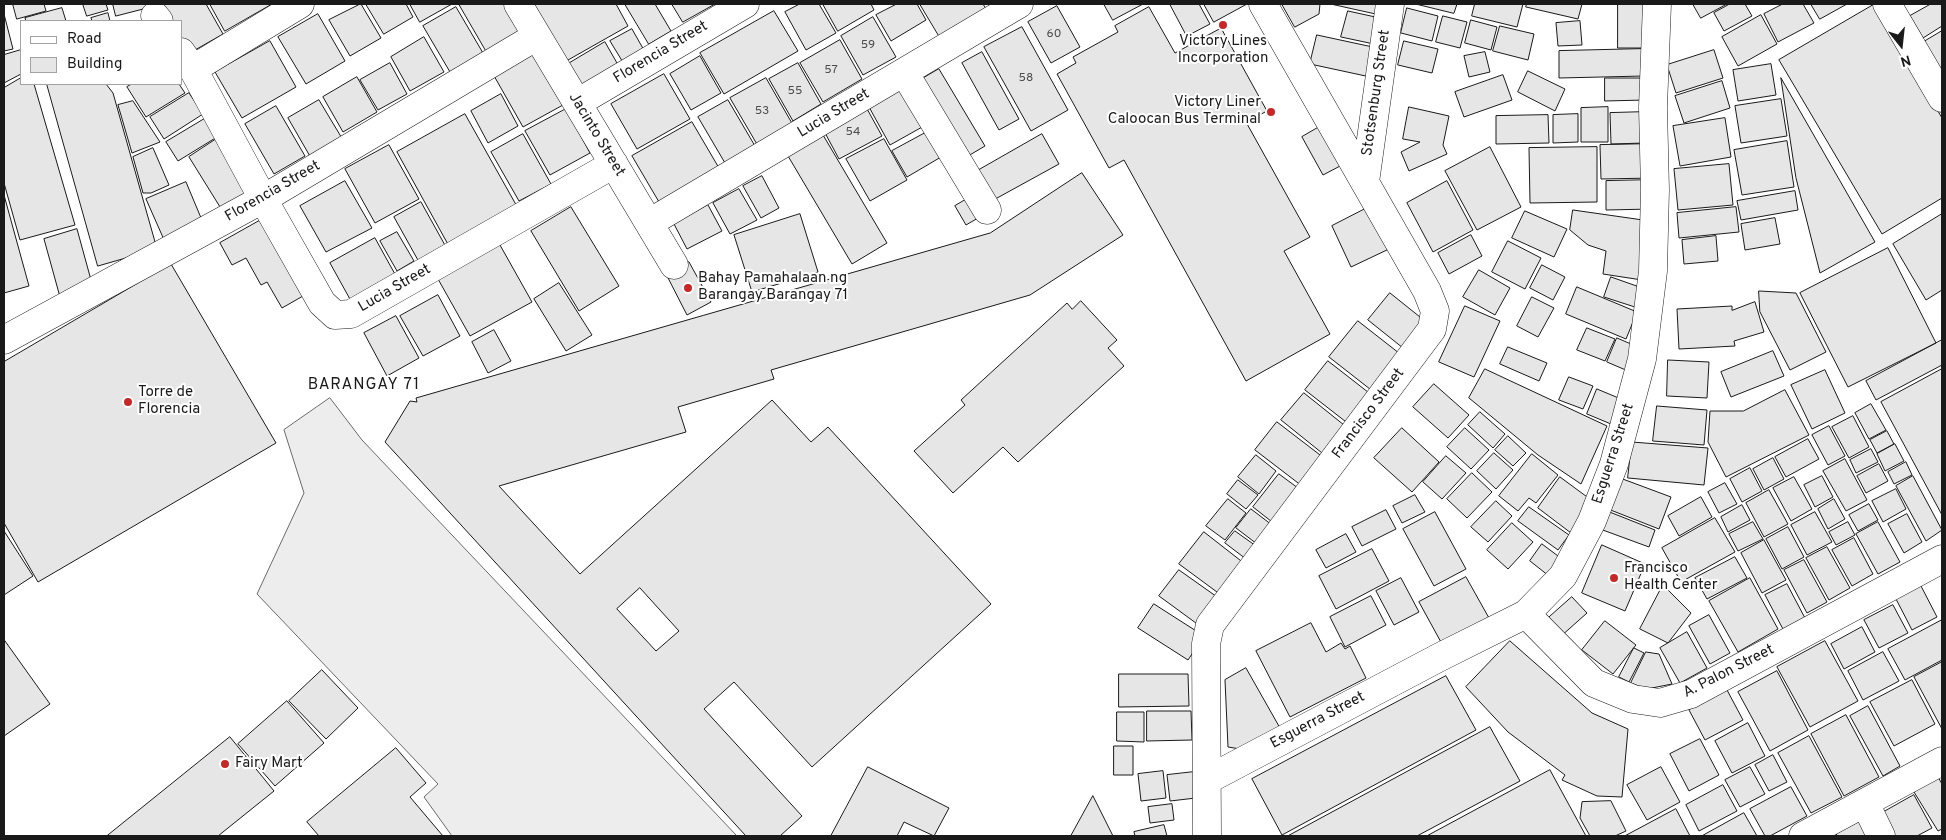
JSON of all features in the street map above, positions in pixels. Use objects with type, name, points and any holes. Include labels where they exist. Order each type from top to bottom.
[{"type":"street","points":[[187,60],[300,4]]},
{"type":"street","name":"Jacinto Street","points":[[518,4],[674,265]]},
{"type":"street","name":"Florencia Street","points":[[577,103],[745,4]]},
{"type":"street","name":"Lucia Street","points":[[649,223],[1019,4]]},
{"type":"street","name":"Francisco Street","points":[[1207,836],[1206,644],[1210,625],[1432,329],[1435,311],[1427,291],[1263,4]]},
{"type":"street","name":"Stotsenburg Street","points":[[1365,182],[1390,4]]},
{"type":"street","name":"Esguerra Street","points":[[1207,780],[1440,657],[1526,614],[1564,576],[1592,521],[1614,464],[1642,359],[1653,271],[1657,4]]},
{"type":"street","points":[[1887,4],[1942,98]]},
{"type":"street","name":"Florencia Street","points":[[4,340],[263,199],[538,36]]},
{"type":"street","name":"Lucia Street","points":[[187,60],[322,303],[334,315],[351,314],[614,164]]},
{"type":"street","points":[[904,72],[987,210]]},
{"type":"street","name":"A. Palon Street","points":[[1526,614],[1594,684],[1633,699],[1660,704],[1691,694],[1942,559]]},
{"type":"street","points":[[1803,836],[1942,762]]},
{"type":"street","points":[[1865,803],[1881,836]]},
{"type":"shaded area","points":[[330,398],[362,440],[737,836],[452,836],[424,797],[438,784],[257,594],[304,493],[284,430]]},
{"type":"building","points":[[13,4],[44,4],[46,11],[17,19]]},
{"type":"building","points":[[83,4],[106,4],[108,10],[87,16]]},
{"type":"building","points":[[113,4],[150,4],[151,7],[116,16]]},
{"type":"building","points":[[164,4],[206,4],[223,34],[188,54],[182,44],[182,20],[168,20],[160,6]]},
{"type":"building","points":[[210,4],[272,4],[225,31]]},
{"type":"building","points":[[361,4],[381,38],[350,56],[329,20]]},
{"type":"building","points":[[366,4],[406,4],[413,17],[384,34]]},
{"type":"building","points":[[410,4],[452,4],[420,22]]},
{"type":"building","points":[[459,4],[509,4],[525,32],[488,54]]},
{"type":"building","points":[[526,4],[616,4],[628,26],[561,64]]},
{"type":"building","points":[[625,4],[655,4],[671,31],[649,44]]},
{"type":"building","points":[[672,4],[715,4],[683,22]]},
{"type":"building","points":[[800,4],[819,4],[836,33],[806,50],[785,12]]},
{"type":"building","points":[[823,4],[871,4],[874,10],[838,31]]},
{"type":"building","points":[[897,4],[917,4],[926,20],[891,41],[876,15]]},
{"type":"building","points":[[920,4],[983,4],[988,12],[941,39]]},
{"type":"building","points":[[1104,4],[1143,4],[1113,20]]},
{"type":"building","points":[[1170,4],[1199,4],[1210,24],[1187,36]]},
{"type":"building","points":[[1204,4],[1247,4],[1214,22]]},
{"type":"building","points":[[1282,4],[1320,4],[1319,14],[1295,27]]},
{"type":"building","points":[[1331,4],[1384,4],[1382,15]]},
{"type":"building","points":[[1416,4],[1457,4],[1454,13]]},
{"type":"building","points":[[1475,4],[1523,4],[1517,27],[1472,16]]},
{"type":"building","points":[[1527,4],[1582,4],[1578,19],[1526,7]]},
{"type":"building","points":[[1618,4],[1646,4],[1646,48],[1618,48]]},
{"type":"building","points":[[1693,4],[1727,4],[1701,18]]},
{"type":"building","points":[[1730,4],[1745,4],[1752,16],[1724,31],[1714,13]]},
{"type":"building","points":[[1783,4],[1803,4],[1814,23],[1778,42],[1764,14]]},
{"type":"building","points":[[1811,4],[1847,4],[1820,19]]},
{"type":"building","points":[[1875,4],[1942,118],[1942,198],[1882,234],[1779,60]]},
{"type":"building","points":[[1931,4],[1942,4],[1942,26],[1923,38],[1910,16]]},
{"type":"building","points":[[1057,6],[1080,47],[1051,63],[1028,22]]},
{"type":"building","points":[[456,7],[483,53],[450,72],[423,26]]},
{"type":"building","points":[[1149,7],[1175,53],[1221,28],[1267,111],[1246,122],[1310,237],[1284,251],[1330,334],[1246,381],[1124,160],[1109,168],[1057,74],[1076,63],[1073,57],[1118,32],[1115,26]]},
{"type":"building","points":[[62,8],[66,20],[26,20],[25,18]]},
{"type":"building","points":[[1407,8],[1438,16],[1432,41],[1401,33]]},
{"type":"building","points":[[774,11],[798,51],[724,94],[700,53]]},
{"type":"building","points":[[1348,11],[1380,18],[1374,44],[1341,37]]},
{"type":"building","points":[[108,13],[110,20],[92,20],[91,18]]},
{"type":"building","points":[[4,14],[13,49],[4,51]]},
{"type":"building","points":[[318,14],[345,61],[306,84],[278,37]]},
{"type":"building","points":[[1761,15],[1777,44],[1738,66],[1722,37]]},
{"type":"building","points":[[1443,16],[1467,22],[1460,48],[1436,42]]},
{"type":"building","points":[[873,17],[896,57],[863,75],[841,36]]},
{"type":"building","points":[[1471,20],[1497,27],[1491,50],[1465,43]]},
{"type":"building","points":[[1580,21],[1582,45],[1558,46],[1556,23]]},
{"type":"building","points":[[1500,26],[1534,34],[1528,60],[1493,51]]},
{"type":"building","points":[[1022,27],[1068,110],[1031,131],[984,47]]},
{"type":"building","points":[[632,29],[645,52],[624,64],[610,41]]},
{"type":"building","points":[[1942,31],[1942,75],[1922,43]]},
{"type":"building","points":[[1317,35],[1382,49],[1375,78],[1310,64]]},
{"type":"building","points":[[424,37],[444,72],[410,91],[391,57]]},
{"type":"building","points":[[840,40],[862,79],[823,102],[800,63]]},
{"type":"building","points":[[270,41],[296,87],[242,118],[215,72]]},
{"type":"building","points":[[1404,41],[1438,49],[1432,73],[1398,65]]},
{"type":"building","points":[[605,42],[621,70],[578,94],[563,67]]},
{"type":"building","points":[[1643,49],[1644,76],[1559,78],[1559,51]]},
{"type":"building","points":[[20,50],[20,75],[4,83],[4,55]]},
{"type":"building","points":[[1714,50],[1723,78],[1676,93],[1667,65]]},
{"type":"building","points":[[533,52],[563,105],[523,127],[493,74]]},
{"type":"building","points":[[982,52],[1019,119],[999,130],[962,63]]},
{"type":"building","points":[[1485,52],[1490,72],[1469,77],[1464,56]]},
{"type":"building","points":[[700,56],[721,93],[691,110],[670,74]]},
{"type":"building","points":[[390,63],[407,94],[378,110],[360,80]]},
{"type":"building","points":[[798,63],[821,104],[793,121],[769,79]]},
{"type":"building","points":[[1771,64],[1776,95],[1738,101],[1733,70]]},
{"type":"building","points":[[939,69],[985,146],[968,156],[922,79]]},
{"type":"building","points":[[1528,71],[1565,89],[1555,111],[1518,92]]},
{"type":"building","points":[[664,74],[690,119],[637,149],[611,104]]},
{"type":"building","points":[[1503,75],[1512,100],[1464,117],[1455,92]]},
{"type":"building","points":[[357,77],[377,112],[343,132],[323,97]]},
{"type":"building","points":[[766,78],[793,125],[758,146],[730,98]]},
{"type":"building","points":[[1605,78],[1645,78],[1645,100],[1605,101]]},
{"type":"building","points":[[1781,78],[1875,242],[1820,273],[1796,178]]},
{"type":"building","points":[[20,79],[20,85],[34,85],[75,225],[20,240],[4,183],[4,88]]},
{"type":"building","points":[[1722,81],[1730,108],[1684,123],[1675,96]]},
{"type":"building","points":[[47,85],[107,85],[113,93],[157,249],[98,266]]},
{"type":"building","points":[[130,85],[180,85],[185,93],[146,117],[127,87]]},
{"type":"building","points":[[903,88],[924,126],[890,145],[869,107]]},
{"type":"building","points":[[189,93],[203,114],[164,139],[150,117]]},
{"type":"building","points":[[501,94],[518,126],[488,143],[471,111]]},
{"type":"building","points":[[1781,99],[1787,136],[1741,143],[1735,106]]},
{"type":"building","points":[[319,100],[343,140],[311,158],[288,118]]},
{"type":"building","points":[[728,100],[755,146],[725,163],[698,117]]},
{"type":"building","points":[[133,101],[160,142],[132,153],[118,105]]},
{"type":"building","points":[[276,106],[305,156],[274,174],[245,124]]},
{"type":"building","points":[[866,107],[882,136],[839,159],[824,131]]},
{"type":"building","points":[[1409,107],[1449,116],[1443,145],[1447,154],[1409,171],[1401,152],[1420,142],[1403,139]]},
{"type":"building","points":[[1608,107],[1608,142],[1581,142],[1581,108]]},
{"type":"building","points":[[566,109],[590,153],[550,175],[525,131]]},
{"type":"building","points":[[1645,112],[1645,143],[1611,144],[1610,113]]},
{"type":"building","points":[[465,114],[519,210],[450,248],[397,152]]},
{"type":"building","points":[[1578,114],[1578,142],[1553,143],[1553,115]]},
{"type":"building","points":[[1548,115],[1549,143],[1496,144],[1496,116]]},
{"type":"building","points":[[206,118],[217,137],[178,161],[166,142]]},
{"type":"building","points":[[1725,118],[1731,157],[1680,166],[1673,126]]},
{"type":"building","points":[[692,122],[719,168],[659,202],[632,156]]},
{"type":"building","points":[[1321,126],[1342,165],[1323,175],[1302,137]]},
{"type":"building","points":[[927,132],[941,157],[907,177],[892,151]]},
{"type":"building","points":[[523,134],[551,184],[519,201],[491,152]]},
{"type":"building","points":[[1042,134],[1059,164],[988,203],[972,174]]},
{"type":"building","points":[[823,135],[887,243],[852,264],[788,156]]},
{"type":"building","points":[[221,136],[258,195],[225,215],[189,157]]},
{"type":"building","points":[[884,139],[907,180],[870,201],[846,159]]},
{"type":"building","points":[[1787,141],[1794,187],[1742,195],[1734,150]]},
{"type":"building","points":[[1652,144],[1653,178],[1601,179],[1600,145]]},
{"type":"building","points":[[389,145],[419,199],[375,223],[345,169]]},
{"type":"building","points":[[1490,147],[1521,207],[1477,230],[1445,171]]},
{"type":"building","points":[[1597,147],[1597,202],[1530,203],[1529,148]]},
{"type":"building","points":[[153,148],[169,185],[151,193],[143,193],[133,157]]},
{"type":"building","points":[[1729,164],[1733,205],[1678,210],[1674,169]]},
{"type":"building","points":[[1082,173],[1123,235],[1030,295],[771,370],[774,379],[678,407],[686,432],[499,486],[580,574],[772,400],[811,442],[828,427],[991,604],[812,767],[734,682],[704,709],[802,816],[780,836],[746,836],[385,442],[410,401],[417,402],[416,398],[990,233]],"holes":[[[640,588],[679,631],[656,651],[617,609]]]},
{"type":"building","points":[[762,176],[779,208],[761,218],[743,186]]},
{"type":"building","points":[[1651,180],[1652,209],[1606,210],[1606,181]]},
{"type":"building","points":[[345,181],[372,228],[326,252],[300,206]]},
{"type":"building","points":[[1447,181],[1473,230],[1433,252],[1407,203]]},
{"type":"building","points":[[186,182],[204,225],[165,242],[146,199]]},
{"type":"building","points":[[739,189],[757,220],[730,234],[713,203]]},
{"type":"building","points":[[1795,191],[1798,210],[1741,220],[1737,201]]},
{"type":"building","points":[[4,195],[29,286],[4,293]]},
{"type":"building","points":[[967,199],[978,218],[966,225],[955,206]]},
{"type":"building","points":[[421,202],[446,247],[419,262],[394,217]]},
{"type":"building","points":[[708,205],[722,231],[687,249],[674,224]]},
{"type":"building","points":[[571,207],[619,286],[579,311],[531,231]]},
{"type":"building","points":[[1369,207],[1389,249],[1351,267],[1332,226]]},
{"type":"building","points":[[1736,207],[1739,232],[1679,238],[1677,213]]},
{"type":"building","points":[[1573,210],[1650,221],[1642,280],[1603,274],[1606,251],[1588,245],[1570,230]]},
{"type":"building","points":[[1525,211],[1567,229],[1554,257],[1512,238]]},
{"type":"building","points":[[800,214],[818,272],[752,292],[734,235]]},
{"type":"building","points":[[1942,214],[1942,290],[1926,300],[1893,244]]},
{"type":"building","points":[[268,216],[310,292],[282,308],[267,282],[261,285],[246,258],[232,265],[220,243]]},
{"type":"building","points":[[1775,218],[1780,244],[1745,250],[1741,224]]},
{"type":"building","points":[[77,229],[91,280],[60,297],[44,239]]},
{"type":"building","points":[[397,232],[414,261],[397,271],[380,241]]},
{"type":"building","points":[[1471,235],[1482,256],[1449,274],[1438,253]]},
{"type":"building","points":[[1716,236],[1718,261],[1684,264],[1682,240]]},
{"type":"building","points":[[375,238],[396,276],[351,301],[330,263]]},
{"type":"building","points":[[1508,241],[1541,258],[1525,289],[1492,272]]},
{"type":"building","points":[[500,245],[532,302],[470,336],[438,279]]},
{"type":"building","points":[[1888,248],[1936,343],[1848,387],[1800,293]]},
{"type":"building","name":"Bahay Pamahalaan ng Barangay Barangay 71","points":[[689,262],[711,302],[687,315],[666,274]]},
{"type":"building","name":"Torre de Florencia","points":[[171,264],[276,443],[38,582],[4,523],[4,362]]},
{"type":"building","points":[[1542,265],[1565,277],[1553,300],[1530,288]]},
{"type":"building","points":[[1479,270],[1510,288],[1495,315],[1463,297]]},
{"type":"building","points":[[1611,277],[1648,290],[1641,309],[1604,297]]},
{"type":"building","points":[[559,283],[592,335],[566,351],[534,299]]},
{"type":"building","points":[[1577,287],[1637,312],[1626,339],[1566,314]]},
{"type":"building","points":[[1759,291],[1796,293],[1826,352],[1790,370],[1760,312]]},
{"type":"building","points":[[1390,293],[1430,325],[1408,352],[1368,320]]},
{"type":"building","points":[[438,295],[460,336],[423,356],[400,316]]},
{"type":"building","points":[[1532,297],[1554,308],[1538,337],[1517,326]]},
{"type":"building","points":[[1081,301],[1117,340],[1108,348],[1124,366],[1018,462],[1003,447],[953,493],[914,451],[965,405],[961,400],[1067,303],[1072,309]]},
{"type":"building","points":[[1755,302],[1764,332],[1734,341],[1735,346],[1679,349],[1677,309],[1732,306],[1732,310]]},
{"type":"building","points":[[1465,306],[1500,321],[1474,377],[1439,362]]},
{"type":"building","points":[[396,316],[419,358],[387,376],[364,333]]},
{"type":"building","points":[[1358,321],[1404,357],[1375,393],[1329,357]]},
{"type":"building","points":[[1587,328],[1615,339],[1605,361],[1577,350]]},
{"type":"building","points":[[494,330],[511,361],[488,373],[472,342]]},
{"type":"building","points":[[1617,338],[1638,347],[1628,371],[1607,362]]},
{"type":"building","points":[[1942,340],[1942,365],[1876,400],[1866,381]]},
{"type":"building","points":[[1508,347],[1547,363],[1539,381],[1500,364]]},
{"type":"building","points":[[1773,351],[1784,376],[1731,397],[1721,372]]},
{"type":"building","points":[[1668,360],[1709,362],[1707,398],[1667,396]]},
{"type":"building","points":[[1328,361],[1373,396],[1350,425],[1305,390]]},
{"type":"building","points":[[1485,369],[1607,426],[1581,484],[1538,455],[1469,398]]},
{"type":"building","points":[[1942,369],[1942,515],[1881,402]]},
{"type":"building","points":[[1825,370],[1845,413],[1812,429],[1791,385]]},
{"type":"building","points":[[1569,377],[1593,386],[1583,409],[1559,400]]},
{"type":"building","points":[[1434,384],[1469,415],[1448,438],[1413,407]]},
{"type":"building","points":[[1597,389],[1621,399],[1611,424],[1587,414]]},
{"type":"building","points":[[1785,390],[1809,435],[1726,477],[1708,442],[1710,411],[1743,411]]},
{"type":"building","points":[[1304,393],[1349,429],[1327,457],[1281,420]]},
{"type":"building","points":[[1871,404],[1886,430],[1869,439],[1855,413]]},
{"type":"building","points":[[1657,406],[1707,410],[1704,445],[1653,441]]},
{"type":"building","points":[[1480,412],[1505,434],[1493,448],[1468,425]]},
{"type":"building","points":[[1853,416],[1869,447],[1849,458],[1832,427]]},
{"type":"building","points":[[1277,422],[1324,458],[1302,486],[1255,450]]},
{"type":"building","points":[[1829,426],[1845,456],[1828,465],[1812,435]]},
{"type":"building","points":[[1402,428],[1439,462],[1412,492],[1374,458]]},
{"type":"building","points":[[1465,428],[1489,450],[1471,469],[1447,447]]},
{"type":"building","points":[[1887,431],[1894,444],[1877,453],[1870,440]]},
{"type":"building","points":[[1508,436],[1526,453],[1513,466],[1495,450]]},
{"type":"building","points":[[1808,439],[1819,459],[1786,477],[1775,457]]},
{"type":"building","points":[[1632,442],[1708,448],[1704,485],[1628,478]]},
{"type":"building","points":[[1895,444],[1904,461],[1885,471],[1877,454]]},
{"type":"building","points":[[1871,449],[1878,462],[1856,473],[1850,460]]},
{"type":"building","points":[[1494,453],[1513,470],[1496,489],[1477,471]]},
{"type":"building","points":[[1532,454],[1558,475],[1536,503],[1529,498],[1518,511],[1499,496]]},
{"type":"building","points":[[1256,455],[1276,471],[1259,494],[1238,477]]},
{"type":"building","points":[[1446,456],[1466,473],[1442,499],[1423,482]]},
{"type":"building","points":[[1773,458],[1784,479],[1764,490],[1753,469]]},
{"type":"building","points":[[1845,459],[1867,500],[1846,511],[1823,471]]},
{"type":"building","points":[[1906,462],[1912,475],[1894,484],[1888,472]]},
{"type":"building","points":[[1879,464],[1888,481],[1866,493],[1857,476]]},
{"type":"building","points":[[1750,468],[1762,491],[1742,502],[1730,479]]},
{"type":"building","points":[[1472,473],[1492,492],[1467,518],[1447,499]]},
{"type":"building","points":[[1279,474],[1302,491],[1276,525],[1253,507]]},
{"type":"building","points":[[1822,476],[1833,497],[1815,507],[1804,485]]},
{"type":"building","points":[[1913,476],[1942,530],[1926,541],[1896,486]]},
{"type":"building","points":[[1560,477],[1594,502],[1571,533],[1538,508]]},
{"type":"building","points":[[1794,477],[1812,509],[1791,521],[1773,488]]},
{"type":"building","points":[[1620,478],[1671,497],[1659,529],[1608,509]]},
{"type":"building","points":[[1238,480],[1258,495],[1246,509],[1227,494]]},
{"type":"building","points":[[1725,483],[1737,504],[1719,513],[1708,492]]},
{"type":"building","points":[[1896,489],[1906,509],[1883,522],[1872,501]]},
{"type":"building","points":[[1769,490],[1788,524],[1764,537],[1746,503]]},
{"type":"building","points":[[1415,495],[1425,512],[1402,523],[1393,506]]},
{"type":"building","points":[[1701,497],[1712,517],[1679,536],[1668,516]]},
{"type":"building","points":[[1228,499],[1246,513],[1225,540],[1206,526]]},
{"type":"building","points":[[1834,499],[1845,519],[1828,529],[1818,509]]},
{"type":"building","points":[[1496,501],[1512,516],[1488,542],[1471,527]]},
{"type":"building","points":[[1869,504],[1878,520],[1858,531],[1849,515]]},
{"type":"building","points":[[1742,505],[1750,520],[1728,532],[1721,517]]},
{"type":"building","points":[[1529,507],[1569,535],[1558,550],[1518,521]]},
{"type":"building","points":[[1251,509],[1272,525],[1257,544],[1236,528]]},
{"type":"building","points":[[1386,510],[1396,529],[1362,546],[1352,527]]},
{"type":"building","points":[[1607,511],[1655,530],[1649,547],[1600,529]]},
{"type":"building","points":[[1435,512],[1466,569],[1434,586],[1403,529]]},
{"type":"building","points":[[1815,512],[1832,542],[1807,555],[1791,525]]},
{"type":"building","points":[[1907,514],[1922,542],[1904,553],[1888,524]]},
{"type":"building","points":[[1715,518],[1735,552],[1681,582],[1662,548]]},
{"type":"building","points":[[1753,522],[1763,539],[1738,551],[1729,534]]},
{"type":"building","points":[[1848,522],[1855,535],[1836,545],[1829,532]]},
{"type":"building","points":[[1878,522],[1900,562],[1878,574],[1856,534]]},
{"type":"building","points":[[1512,523],[1533,542],[1508,569],[1487,550]]},
{"type":"building","points":[[1788,527],[1804,557],[1782,569],[1766,539]]},
{"type":"building","points":[[4,531],[33,576],[4,595]]},
{"type":"building","points":[[1235,531],[1256,546],[1246,559],[1225,543]]},
{"type":"building","points":[[1204,532],[1245,564],[1221,595],[1179,564]]},
{"type":"building","points":[[1346,534],[1356,552],[1326,568],[1316,550]]},
{"type":"building","points":[[1854,538],[1873,574],[1852,586],[1832,550]]},
{"type":"building","points":[[1764,540],[1786,580],[1762,593],[1741,553]]},
{"type":"building","points":[[1542,544],[1562,559],[1549,576],[1530,561]]},
{"type":"building","name":"Francisco Health Center","points":[[1602,545],[1645,564],[1625,611],[1582,593]]},
{"type":"building","points":[[1827,547],[1850,588],[1829,600],[1806,558]]},
{"type":"building","points":[[1372,549],[1389,581],[1336,609],[1319,576]]},
{"type":"building","points":[[1735,557],[1747,578],[1707,599],[1695,578]]},
{"type":"building","points":[[1804,560],[1827,602],[1807,613],[1784,570]]},
{"type":"building","points":[[1179,570],[1220,599],[1200,626],[1159,596]]},
{"type":"building","points":[[1466,577],[1489,618],[1442,644],[1419,602]]},
{"type":"building","points":[[1401,578],[1419,612],[1394,625],[1376,591]]},
{"type":"building","points":[[1750,578],[1778,629],[1738,652],[1709,601]]},
{"type":"building","points":[[1787,584],[1806,620],[1784,631],[1765,595]]},
{"type":"building","points":[[1663,585],[1691,613],[1668,643],[1640,629]]},
{"type":"building","points":[[1921,586],[1937,617],[1912,630],[1896,599]]},
{"type":"building","points":[[1371,596],[1386,625],[1345,647],[1330,617]]},
{"type":"building","points":[[1572,597],[1587,613],[1560,637],[1545,621]]},
{"type":"building","points":[[1154,604],[1204,636],[1188,660],[1138,628]]},
{"type":"building","points":[[1893,605],[1908,633],[1879,648],[1864,620]]},
{"type":"building","points":[[1709,615],[1730,653],[1710,664],[1689,626]]},
{"type":"building","points":[[1942,620],[1942,660],[1905,680],[1888,649]]},
{"type":"building","points":[[1605,621],[1636,645],[1613,674],[1582,650]]},
{"type":"building","points":[[1311,623],[1326,652],[1341,643],[1345,649],[1350,646],[1366,678],[1290,717],[1256,651]]},
{"type":"building","points":[[1862,627],[1875,652],[1844,669],[1831,644]]},
{"type":"building","points":[[1687,632],[1707,668],[1680,683],[1660,648]]},
{"type":"building","points":[[1510,641],[1592,713],[1628,729],[1622,797],[1597,796],[1562,780],[1565,775],[1508,732],[1466,687]]},
{"type":"building","points":[[1825,641],[1858,701],[1810,727],[1777,667]]},
{"type":"building","points":[[4,642],[50,704],[4,736]]},
{"type":"building","points":[[1634,648],[1644,653],[1629,682],[1619,677]]},
{"type":"building","points":[[1646,652],[1659,654],[1672,684],[1652,688],[1641,687],[1631,683]]},
{"type":"building","points":[[1883,652],[1899,681],[1863,700],[1848,671]]},
{"type":"building","points":[[1942,662],[1942,729],[1914,677]]},
{"type":"building","points":[[1246,668],[1280,728],[1240,749],[1228,747],[1225,680]]},
{"type":"building","points":[[322,670],[358,708],[326,739],[289,701]]},
{"type":"building","points":[[1777,671],[1808,730],[1770,751],[1738,692]]},
{"type":"building","points":[[1119,674],[1188,674],[1189,706],[1119,707]]},
{"type":"building","points":[[1446,676],[1476,730],[1282,835],[1252,779]]},
{"type":"building","points":[[1912,680],[1935,724],[1894,746],[1870,702]]},
{"type":"building","points":[[1727,690],[1743,720],[1705,740],[1689,710]]},
{"type":"building","points":[[287,701],[324,743],[275,786],[238,744]]},
{"type":"building","points":[[1868,706],[1900,766],[1883,776],[1850,716]]},
{"type":"building","points":[[1147,711],[1191,711],[1192,740],[1147,741]]},
{"type":"building","points":[[1117,712],[1144,712],[1144,742],[1117,741]]},
{"type":"building","points":[[1846,715],[1879,777],[1844,796],[1811,734]]},
{"type":"building","points":[[1748,723],[1765,756],[1732,773],[1715,741]]},
{"type":"building","points":[[1490,727],[1520,781],[1417,836],[1288,836]]},
{"type":"building","points":[[1809,736],[1842,797],[1811,813],[1778,753]]},
{"type":"building","name":"Fairy Mart","points":[[230,737],[274,791],[218,836],[107,836]]},
{"type":"building","points":[[1700,739],[1719,775],[1689,791],[1670,754]]},
{"type":"building","points":[[1114,746],[1133,746],[1133,775],[1114,775]]},
{"type":"building","points":[[396,748],[426,783],[410,797],[443,836],[319,836],[307,822]]},
{"type":"building","points":[[1773,755],[1787,782],[1769,791],[1755,765]]},
{"type":"building","points":[[868,767],[949,808],[934,836],[904,822],[897,836],[831,836]]},
{"type":"building","points":[[1661,767],[1680,802],[1647,820],[1627,785]]},
{"type":"building","points":[[1750,767],[1765,794],[1740,807],[1725,780]]},
{"type":"building","points":[[1550,770],[1586,836],[1427,836]]},
{"type":"building","points":[[1163,771],[1166,798],[1141,801],[1138,774]]},
{"type":"building","points":[[1194,772],[1196,798],[1170,801],[1167,775]]},
{"type":"building","points":[[1938,777],[1942,784],[1942,829],[1938,831],[1914,792]]},
{"type":"building","points":[[1723,785],[1737,811],[1699,831],[1686,805]]},
{"type":"building","points":[[1791,787],[1807,816],[1770,836],[1765,836],[1750,809]]},
{"type":"building","points":[[1914,795],[1932,828],[1917,836],[1895,836],[1882,813]]},
{"type":"building","points":[[1093,796],[1113,836],[1071,836]]},
{"type":"building","points":[[1611,801],[1626,831],[1615,836],[1590,836],[1580,818],[1582,802]]},
{"type":"building","points":[[1172,804],[1174,820],[1150,823],[1148,807]]},
{"type":"building","points":[[1676,809],[1690,836],[1625,836]]},
{"type":"building","points":[[1744,813],[1757,836],[1702,836]]},
{"type":"building","points":[[1861,821],[1868,836],[1837,836],[1836,833]]},
{"type":"building","points":[[1164,825],[1167,836],[1135,836],[1134,832]]},
{"type":"place","name":"Victory Lines Incorporation","points":[[1223,25]]},
{"type":"place","name":"Victory Liner Caloocan Bus Terminal","points":[[1271,112]]},
{"type":"place","name":"Bahay Pamahalaan ng Barangay Barangay 71","points":[[688,288]]},
{"type":"place","name":"Torre de Florencia","points":[[128,402]]},
{"type":"place","name":"Francisco Health Center","points":[[1614,578]]},
{"type":"place","name":"Fairy Mart","points":[[225,764]]},
{"type":"district","name":"BARANGAY 71","points":[[364,386]]}]
